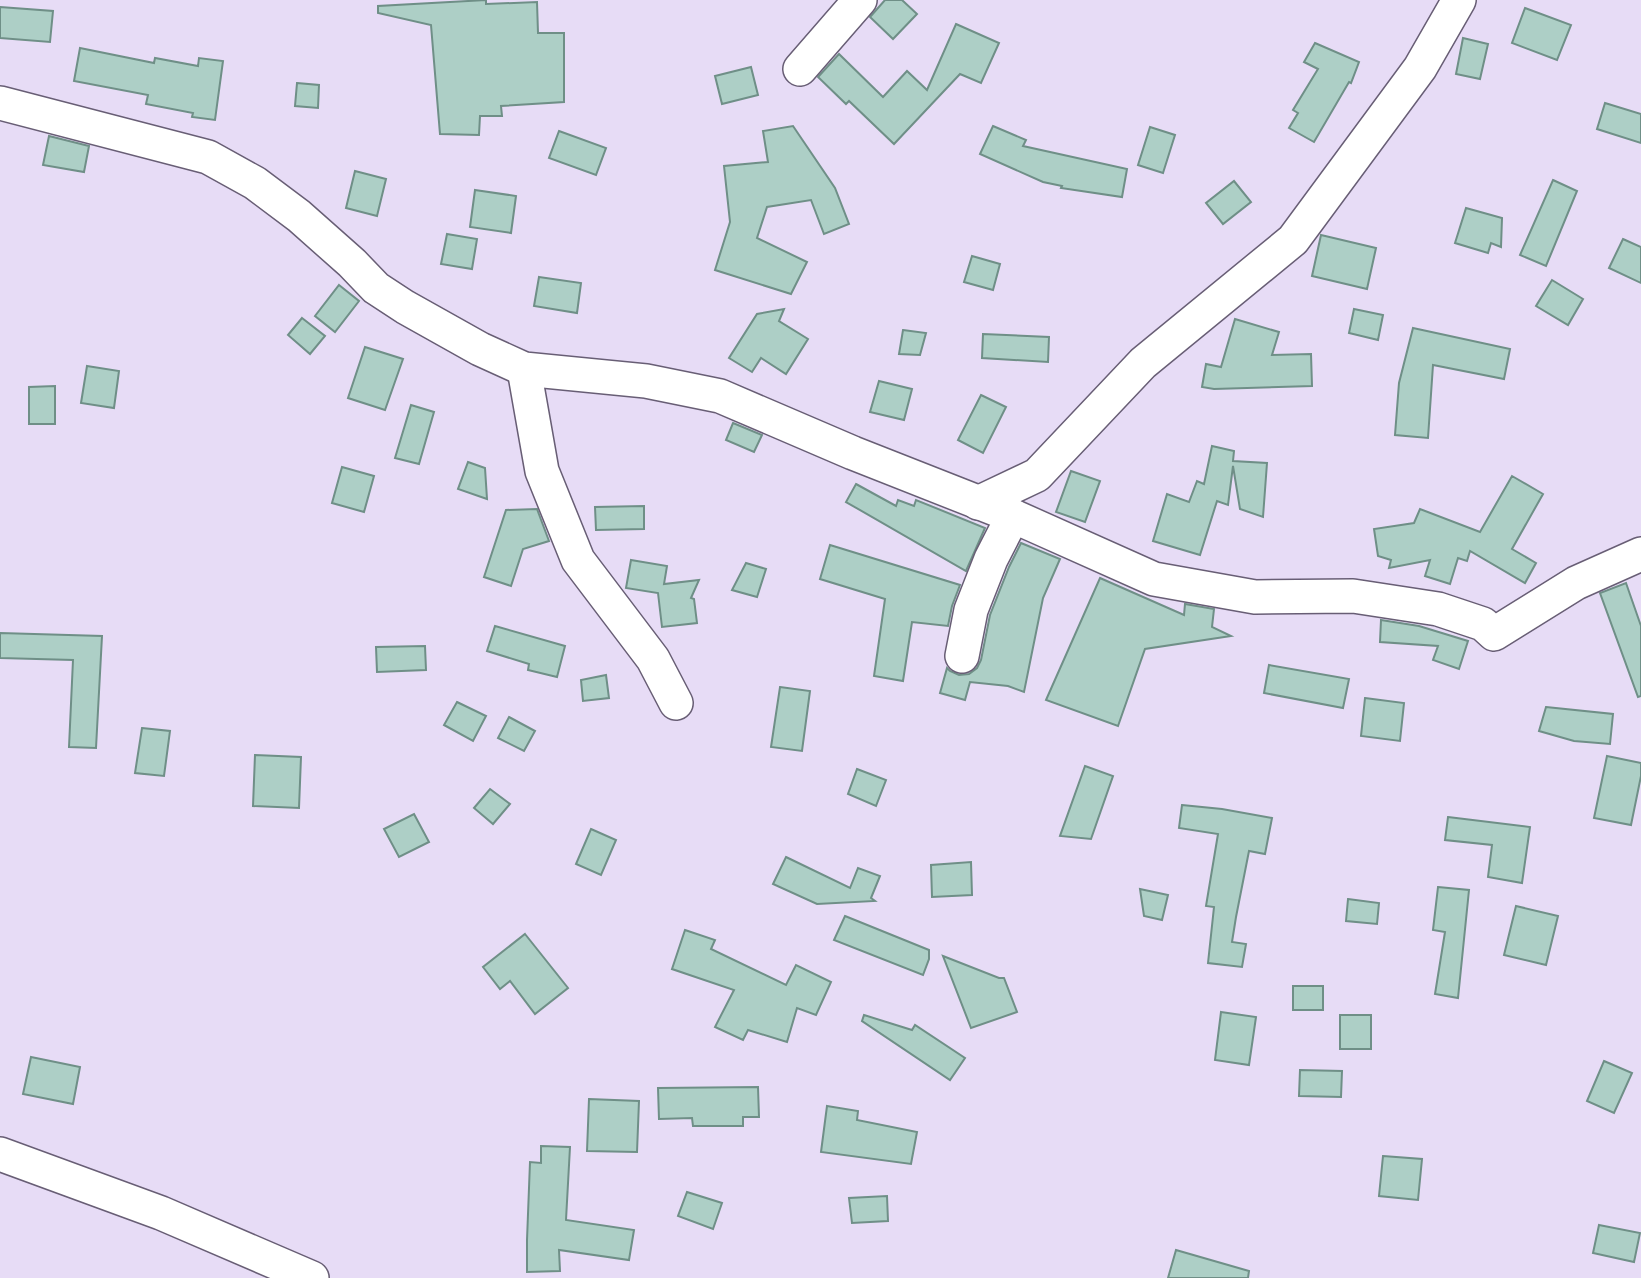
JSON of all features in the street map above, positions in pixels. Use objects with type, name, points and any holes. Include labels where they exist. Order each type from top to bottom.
[{"type":"street","points":[[800,69],[860,0]]},
{"type":"street","points":[[978,503],[1037,475],[1143,363],[1293,240],[1420,68],[1458,0]]},
{"type":"street","points":[[0,103],[208,157],[256,183],[299,216],[376,288],[470,343],[524,369],[646,381],[720,396],[853,453],[1013,516],[1154,579],[1255,597],[1353,596],[1438,609],[1483,624],[1494,634],[1576,583],[1641,554]]},
{"type":"street","points":[[524,369],[541,471],[578,559],[653,659],[676,703]]},
{"type":"street","points":[[962,656],[971,610],[991,559],[1013,516]]},
{"type":"street","points":[[0,1154],[160,1213],[312,1278]]},
{"type":"building","points":[[486,0],[486,4],[537,2],[538,33],[564,33],[564,102],[501,106],[502,116],[480,116],[479,135],[440,134],[431,25],[378,13],[378,6]]},
{"type":"building","points":[[885,0],[902,0],[917,14],[893,39],[870,17]]},
{"type":"building","points":[[0,7],[53,11],[50,42],[0,38]]},
{"type":"building","points":[[1525,8],[1571,25],[1557,60],[1512,43]]},
{"type":"building","points":[[956,24],[999,43],[981,83],[960,74],[894,144],[849,101],[846,104],[818,77],[839,54],[883,97],[907,71],[927,90]]},
{"type":"building","points":[[1463,38],[1488,44],[1480,79],[1456,74]]},
{"type":"building","points":[[1315,43],[1359,62],[1351,83],[1349,82],[1314,142],[1289,128],[1298,113],[1293,110],[1318,69],[1304,62]]},
{"type":"building","points":[[80,48],[154,63],[155,58],[198,66],[199,58],[223,61],[215,120],[192,117],[193,113],[146,104],[148,95],[74,81]]},
{"type":"building","points":[[751,67],[758,95],[722,104],[715,76]]},
{"type":"building","points":[[297,83],[319,85],[318,108],[295,106]]},
{"type":"building","points":[[1605,103],[1641,114],[1641,143],[1597,129]]},
{"type":"building","points":[[793,126],[835,188],[849,224],[824,234],[811,200],[767,207],[757,238],[807,262],[791,294],[715,270],[730,222],[724,166],[768,162],[763,131]]},
{"type":"building","points":[[993,126],[1026,140],[1023,146],[1127,169],[1122,197],[1061,188],[1062,186],[1043,182],[980,154]]},
{"type":"building","points":[[1150,127],[1175,135],[1163,173],[1138,165]]},
{"type":"building","points":[[559,131],[606,148],[596,175],[549,158]]},
{"type":"building","points":[[49,136],[89,146],[84,172],[43,165]]},
{"type":"building","points":[[355,171],[386,179],[377,216],[346,208]]},
{"type":"building","points":[[1553,180],[1577,191],[1546,266],[1520,255]]},
{"type":"building","points":[[1234,181],[1251,202],[1223,224],[1206,203]]},
{"type":"building","points":[[475,190],[516,196],[511,233],[470,227]]},
{"type":"building","points":[[1466,208],[1502,218],[1501,247],[1491,243],[1488,253],[1455,243]]},
{"type":"building","points":[[447,234],[477,239],[472,269],[441,264]]},
{"type":"building","points":[[1321,235],[1376,248],[1367,289],[1312,276]]},
{"type":"building","points":[[1623,239],[1641,247],[1641,283],[1609,268]]},
{"type":"building","points":[[972,256],[1000,264],[993,290],[964,282]]},
{"type":"building","points":[[539,277],[581,283],[577,313],[534,306]]},
{"type":"building","points":[[1552,280],[1583,299],[1568,325],[1536,306]]},
{"type":"building","points":[[339,285],[359,301],[335,332],[315,316]]},
{"type":"building","points":[[784,309],[779,321],[808,339],[786,374],[761,358],[752,372],[729,358],[757,314]]},
{"type":"building","points":[[1354,309],[1383,315],[1378,340],[1349,333]]},
{"type":"building","points":[[302,318],[325,336],[310,354],[288,335]]},
{"type":"building","points":[[1235,319],[1279,332],[1272,355],[1311,354],[1312,386],[1214,389],[1202,387],[1206,364],[1221,367]]},
{"type":"building","points":[[1413,328],[1510,349],[1504,379],[1433,365],[1428,438],[1395,435],[1399,383]]},
{"type":"building","points":[[903,330],[926,333],[920,355],[899,354]]},
{"type":"building","points":[[983,334],[1049,337],[1048,362],[982,358]]},
{"type":"building","points":[[365,347],[403,359],[385,410],[348,398]]},
{"type":"building","points":[[87,366],[119,371],[114,408],[81,403]]},
{"type":"building","points":[[879,381],[912,389],[904,420],[870,412]]},
{"type":"building","points":[[55,386],[55,424],[29,424],[29,387]]},
{"type":"building","points":[[981,395],[1006,407],[983,453],[958,440]]},
{"type":"building","points":[[411,405],[434,412],[419,464],[395,458]]},
{"type":"building","points":[[733,423],[762,435],[754,452],[726,440]]},
{"type":"building","points":[[1212,446],[1234,451],[1233,461],[1267,463],[1263,517],[1240,509],[1233,466],[1228,505],[1217,501],[1200,555],[1153,541],[1167,494],[1189,502],[1197,481],[1204,484]]},
{"type":"building","points":[[468,462],[485,468],[487,499],[458,489]]},
{"type":"building","points":[[342,467],[374,476],[364,512],[332,503]]},
{"type":"building","points":[[1071,471],[1100,481],[1085,522],[1056,512]]},
{"type":"building","points":[[1512,476],[1543,494],[1512,549],[1536,563],[1525,583],[1470,551],[1467,561],[1458,558],[1450,584],[1425,576],[1430,560],[1389,568],[1391,560],[1378,556],[1374,529],[1414,523],[1420,509],[1480,532]]},
{"type":"building","points":[[856,484],[896,506],[898,500],[914,506],[916,500],[985,528],[966,571],[846,502]]},
{"type":"building","points":[[644,506],[644,529],[596,530],[595,507]]},
{"type":"building","points":[[537,509],[549,541],[523,549],[511,586],[484,577],[506,510]]},
{"type":"building","points":[[1021,543],[1060,559],[1043,598],[1024,692],[1008,686],[970,682],[965,700],[940,693],[947,668],[959,675],[969,674],[977,668],[990,615]]},
{"type":"building","points":[[830,545],[960,585],[948,626],[912,622],[903,681],[874,676],[885,599],[820,579]]},
{"type":"building","points":[[631,560],[667,566],[664,584],[699,580],[691,598],[694,599],[697,623],[662,627],[658,593],[626,588]]},
{"type":"building","points":[[746,563],[766,569],[757,597],[732,590]]},
{"type":"building","points":[[1100,578],[1184,615],[1185,604],[1214,609],[1212,627],[1231,636],[1145,649],[1118,726],[1046,700]]},
{"type":"building","points":[[1626,583],[1641,626],[1641,696],[1638,697],[1600,593]]},
{"type":"building","points":[[1381,620],[1419,626],[1468,641],[1459,669],[1433,660],[1438,646],[1380,642]]},
{"type":"building","points":[[495,626],[565,646],[557,677],[528,670],[529,664],[487,651]]},
{"type":"building","points":[[0,633],[102,636],[96,748],[69,747],[73,660],[0,658]]},
{"type":"building","points":[[425,646],[426,670],[377,672],[376,647]]},
{"type":"building","points":[[1269,665],[1349,679],[1343,708],[1264,693]]},
{"type":"building","points":[[606,675],[609,698],[583,701],[581,680]]},
{"type":"building","points":[[780,687],[810,691],[802,751],[771,747]]},
{"type":"building","points":[[1365,698],[1404,703],[1400,741],[1361,736]]},
{"type":"building","points":[[457,702],[486,716],[473,741],[444,725]]},
{"type":"building","points":[[1546,707],[1613,714],[1610,744],[1574,741],[1539,731]]},
{"type":"building","points":[[509,717],[535,731],[524,751],[498,738]]},
{"type":"building","points":[[142,728],[170,731],[164,776],[135,773]]},
{"type":"building","points":[[255,755],[301,757],[299,808],[253,806]]},
{"type":"building","points":[[1607,756],[1641,763],[1631,825],[1594,818]]},
{"type":"building","points":[[1085,766],[1113,776],[1091,839],[1060,836]]},
{"type":"building","points":[[857,769],[886,780],[876,806],[848,794]]},
{"type":"building","points":[[490,789],[510,804],[493,824],[474,808]]},
{"type":"building","points":[[1182,805],[1272,818],[1265,854],[1249,851],[1232,942],[1246,944],[1242,967],[1208,963],[1214,907],[1206,906],[1218,834],[1179,828]]},
{"type":"building","points":[[414,814],[429,842],[399,857],[384,829]]},
{"type":"building","points":[[1448,817],[1530,827],[1522,883],[1488,877],[1492,845],[1445,840]]},
{"type":"building","points":[[591,829],[616,840],[601,875],[576,864]]},
{"type":"building","points":[[786,857],[850,888],[858,868],[880,876],[871,898],[875,901],[817,904],[773,884]]},
{"type":"building","points":[[971,862],[972,895],[932,897],[931,865]]},
{"type":"building","points":[[1438,887],[1469,890],[1458,998],[1435,994],[1445,932],[1433,930]]},
{"type":"building","points":[[1140,889],[1168,895],[1162,920],[1144,916]]},
{"type":"building","points":[[1348,899],[1379,903],[1377,924],[1346,921]]},
{"type":"building","points":[[1516,906],[1558,916],[1546,965],[1504,955]]},
{"type":"building","points":[[845,916],[929,950],[929,959],[923,975],[834,940]]},
{"type":"building","points":[[685,930],[715,940],[711,949],[786,985],[796,965],[831,982],[816,1015],[797,1008],[787,1042],[748,1030],[743,1040],[715,1027],[734,990],[672,969]]},
{"type":"building","points":[[525,934],[568,988],[535,1014],[510,981],[500,989],[483,967]]},
{"type":"building","points":[[943,956],[1004,978],[1017,1012],[971,1028]]},
{"type":"building","points":[[1293,986],[1323,986],[1323,1010],[1293,1010]]},
{"type":"building","points":[[1221,1012],[1256,1017],[1249,1065],[1215,1060]]},
{"type":"building","points":[[864,1015],[912,1030],[915,1025],[965,1058],[950,1080],[862,1021]]},
{"type":"building","points":[[1340,1015],[1371,1015],[1371,1049],[1340,1049]]},
{"type":"building","points":[[31,1057],[80,1067],[73,1104],[23,1094]]},
{"type":"building","points":[[1604,1061],[1632,1073],[1614,1113],[1587,1101]]},
{"type":"building","points":[[1300,1070],[1342,1071],[1341,1097],[1299,1096]]},
{"type":"building","points":[[758,1087],[759,1117],[743,1117],[743,1126],[693,1126],[692,1118],[659,1119],[658,1088]]},
{"type":"building","points":[[589,1099],[639,1101],[637,1152],[587,1151]]},
{"type":"building","points":[[827,1106],[858,1111],[857,1120],[917,1132],[911,1164],[821,1152]]},
{"type":"building","points":[[541,1146],[570,1147],[566,1220],[634,1230],[629,1260],[559,1250],[560,1271],[527,1272],[530,1162],[541,1163]]},
{"type":"building","points":[[1383,1156],[1422,1159],[1418,1200],[1379,1196]]},
{"type":"building","points":[[687,1192],[722,1203],[713,1229],[678,1216]]},
{"type":"building","points":[[887,1196],[888,1221],[852,1223],[849,1198]]},
{"type":"building","points":[[1599,1225],[1640,1233],[1634,1262],[1593,1253]]},
{"type":"building","points":[[1176,1250],[1249,1271],[1248,1278],[1168,1278]]}]
